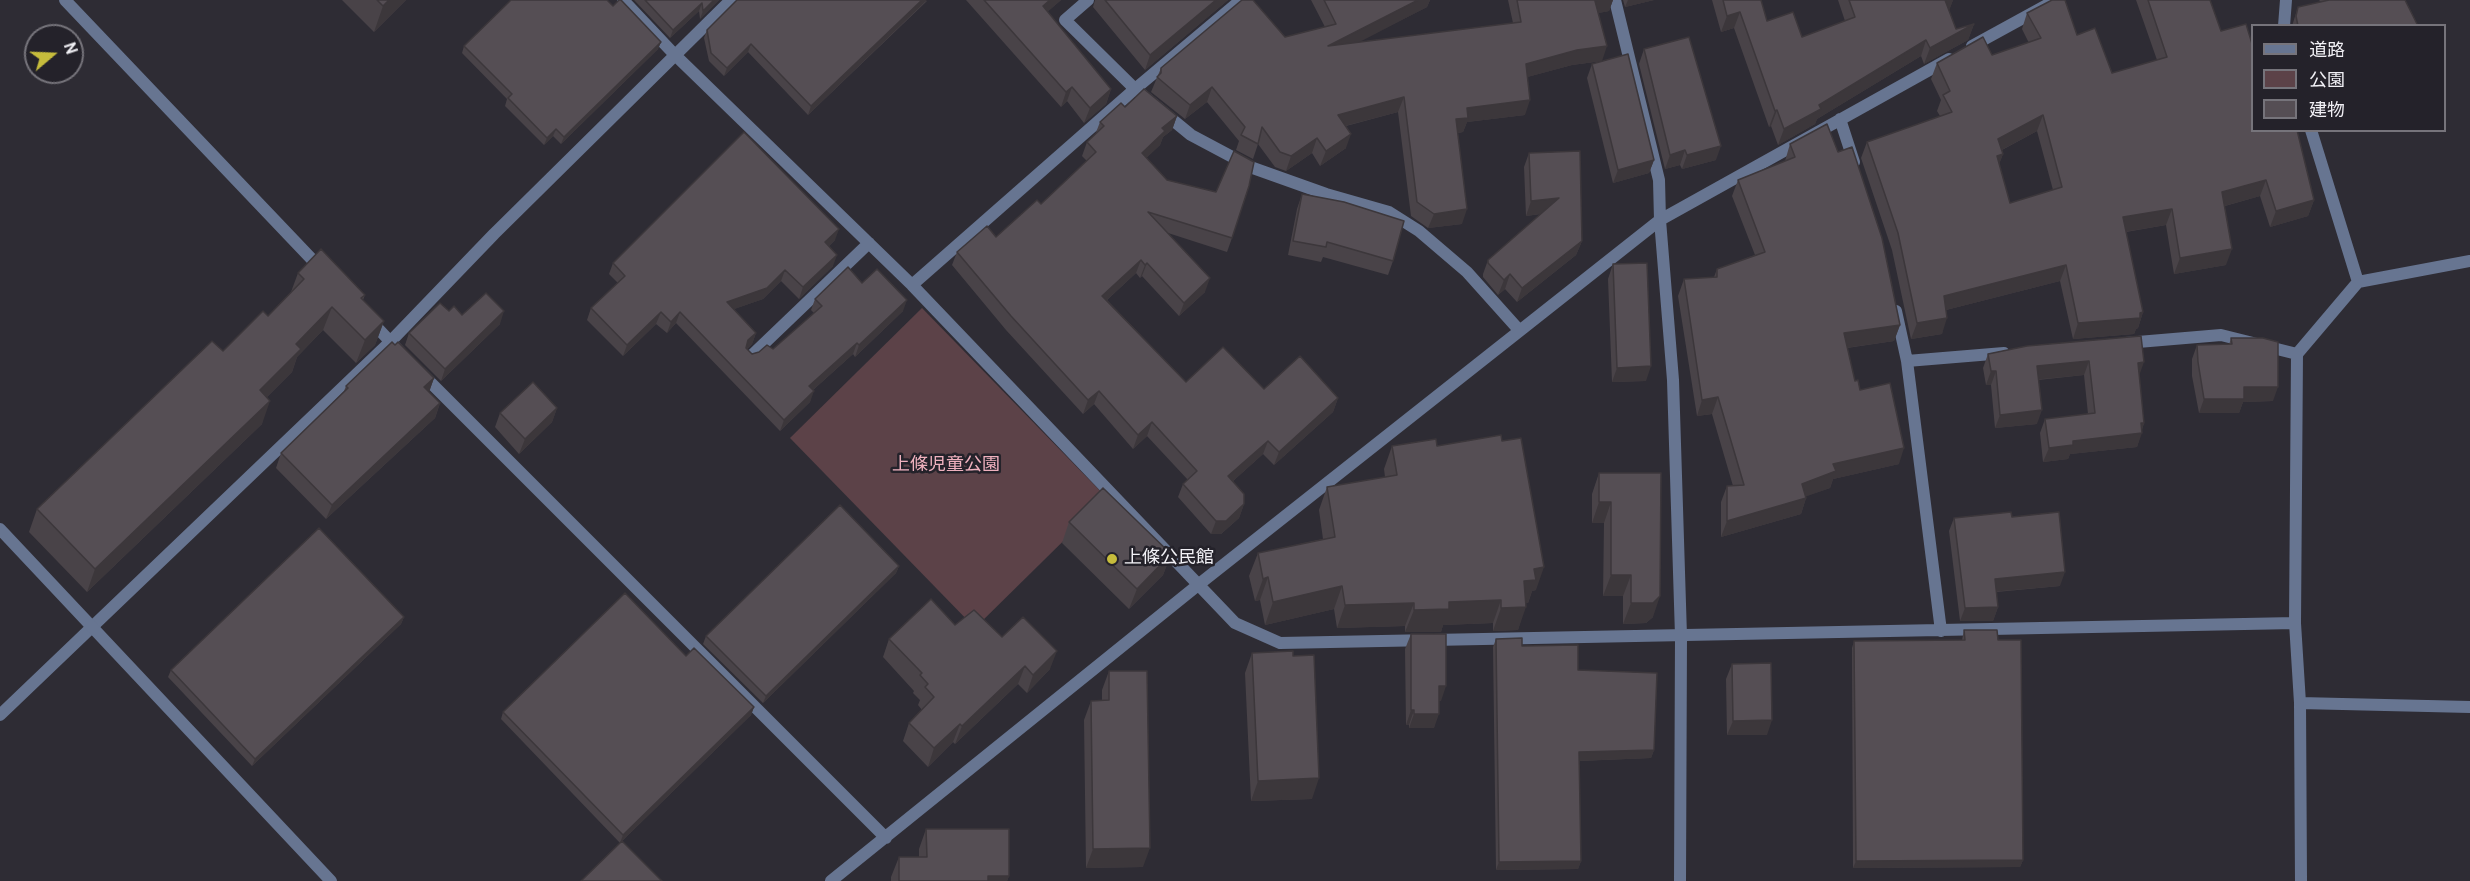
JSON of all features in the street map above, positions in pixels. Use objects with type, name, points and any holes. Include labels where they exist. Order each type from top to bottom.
[{"type":"street","points":[[65,0],[333,282]]},
{"type":"street","points":[[623,0],[674,54],[912,285],[1235,623],[1280,643],[2295,623]]},
{"type":"street","points":[[0,715],[390,342],[674,54],[731,0]]},
{"type":"street","points":[[1088,0],[1065,20],[1135,89],[1191,135],[1253,168],[1326,194],[1389,212],[1419,231],[1467,272],[1519,330]]},
{"type":"street","points":[[912,285],[1135,89],[1241,0]]},
{"type":"street","points":[[1615,0],[1659,180],[1672,380],[1681,636],[1680,881]]},
{"type":"street","points":[[831,881],[1198,585],[1660,220],[2056,0]]},
{"type":"street","points":[[2284,24],[2286,0]]},
{"type":"street","points":[[1840,119],[1858,174]]},
{"type":"street","points":[[2312,132],[2358,282]]},
{"type":"street","points":[[750,357],[868,243]]},
{"type":"street","points":[[2301,881],[2300,703],[2295,623],[2297,354],[2358,282],[2470,261]]},
{"type":"street","points":[[1893,295],[1907,361],[1941,630]]},
{"type":"street","points":[[358,308],[886,838]]},
{"type":"street","points":[[2116,344],[2221,335],[2297,354]]},
{"type":"street","points":[[1907,361],[2012,352]]},
{"type":"street","points":[[0,529],[331,881]]},
{"type":"street","points":[[2300,703],[2470,706]]},
{"type":"green space","name":"上條児童公園","points":[[922,308],[1107,498],[975,628],[790,438]]},
{"type":"building","points":[[377,0],[389,0],[383,6]]},
{"type":"building","points":[[511,0],[607,0],[613,6],[621,0],[661,42],[564,137],[556,129],[547,138],[508,98],[512,94],[464,46]]},
{"type":"building","points":[[645,0],[714,0],[703,11],[702,3],[673,30]]},
{"type":"building","points":[[737,0],[922,0],[811,106],[751,44],[727,68],[711,53],[707,30]]},
{"type":"building","points":[[984,0],[1050,0],[1043,6],[1111,89],[1090,108],[1072,87],[1066,92]]},
{"type":"building","points":[[1105,0],[1216,0],[1150,55]]},
{"type":"building","points":[[1242,0],[1253,0],[1285,37],[1336,24],[1324,0],[1418,0],[1328,46],[1521,22],[1517,0],[1597,0],[1595,1],[1607,46],[1577,50],[1526,64],[1530,100],[1467,108],[1468,118],[1456,119],[1467,209],[1434,214],[1417,202],[1404,97],[1338,115],[1351,134],[1326,151],[1317,138],[1291,156],[1280,152],[1262,127],[1258,144],[1241,135],[1245,127],[1212,87],[1190,105],[1157,77],[1161,73],[1161,68]]},
{"type":"building","points":[[1723,0],[1761,0],[1767,21],[1793,12],[1802,37],[1855,17],[1849,0],[1945,0],[1956,29],[1974,24],[1930,48],[1926,40],[1819,105],[1821,109],[1784,129],[1777,110],[1775,111],[1740,12],[1727,16]]},
{"type":"building","points":[[2052,0],[2065,0],[2077,35],[2095,28],[2112,73],[2167,57],[2148,0],[2210,0],[2221,31],[2246,24],[2251,40],[2251,132],[2297,132],[2314,200],[2276,211],[2266,180],[2222,192],[2232,249],[2180,258],[2172,209],[2123,217],[2143,312],[2140,313],[2140,318],[2078,323],[2066,265],[1944,296],[1947,318],[1917,323],[1898,233],[1867,142],[1952,112],[1943,95],[1950,91],[1937,63],[1983,37],[1992,55],[2041,38],[2027,13]],"holes":[[[2043,115],[2062,187],[2010,203],[1997,156],[2003,154],[1998,139]]]},
{"type":"building","points":[[2329,0],[2405,0],[2417,24],[2298,24],[2298,7]]},
{"type":"building","points":[[1689,37],[1721,146],[1687,155],[1685,150],[1670,155],[1644,49]]},
{"type":"building","points":[[1628,54],[1654,160],[1618,170],[1592,64]]},
{"type":"building","points":[[1144,89],[1177,116],[1162,128],[1165,131],[1142,153],[1167,180],[1216,192],[1234,151],[1254,162],[1249,186],[1232,238],[1148,212],[1210,278],[1184,303],[1147,263],[1145,265],[1141,260],[1102,296],[1186,382],[1223,347],[1264,389],[1300,356],[1338,398],[1279,452],[1268,441],[1228,476],[1244,494],[1244,504],[1226,521],[1216,521],[1183,484],[1197,471],[1152,422],[1138,435],[1099,391],[1088,400],[1011,316],[957,252],[987,226],[996,237],[1037,200],[1041,204],[1096,152],[1087,142],[1104,126],[1100,122],[1121,103],[1125,107]]},
{"type":"building","points":[[1827,124],[1838,152],[1852,147],[1882,238],[1900,325],[1844,333],[1855,381],[1858,380],[1860,390],[1890,383],[1904,448],[1833,464],[1836,471],[1802,484],[1806,498],[1727,521],[1727,486],[1744,485],[1718,397],[1702,400],[1684,279],[1717,277],[1717,269],[1765,252],[1738,180],[1795,157],[1790,144]]},
{"type":"building","points":[[744,132],[839,229],[825,242],[837,255],[803,287],[785,270],[767,288],[727,302],[756,333],[748,340],[746,348],[752,354],[759,352],[767,345],[773,349],[822,306],[815,299],[848,267],[862,283],[877,269],[907,300],[859,345],[857,343],[809,386],[814,391],[784,420],[680,312],[671,322],[661,312],[627,345],[591,308],[625,276],[613,263]]},
{"type":"building","points":[[1580,151],[1582,241],[1522,288],[1510,274],[1504,280],[1488,263],[1488,260],[1559,198],[1531,201],[1529,153]]},
{"type":"building","points":[[1302,194],[1344,202],[1404,221],[1393,261],[1327,242],[1326,247],[1293,241]]},
{"type":"building","points":[[321,249],[365,295],[361,298],[384,321],[365,340],[332,307],[296,344],[301,349],[260,390],[270,401],[95,569],[37,509],[212,341],[223,351],[263,311],[268,316],[304,279],[298,273]]},
{"type":"building","points":[[1647,263],[1651,366],[1617,368],[1613,264]]},
{"type":"building","points":[[486,293],[504,311],[445,369],[409,333],[440,303],[449,311],[454,306],[462,315]]},
{"type":"building","points":[[2141,336],[2144,362],[2138,363],[2144,423],[2141,423],[2142,433],[2073,441],[2073,445],[2049,448],[2045,419],[2095,413],[2089,361],[2037,366],[2042,410],[2000,415],[1996,371],[1991,371],[1988,354],[2027,346]]},
{"type":"building","points":[[2231,338],[2263,338],[2278,342],[2278,387],[2244,387],[2244,399],[2204,399],[2197,345],[2232,344]]},
{"type":"building","points":[[392,342],[395,345],[398,342],[434,378],[424,387],[440,403],[332,505],[281,453]]},
{"type":"building","points":[[533,382],[557,408],[525,439],[500,413]]},
{"type":"building","points":[[1501,435],[1502,441],[1521,438],[1544,567],[1534,569],[1536,580],[1524,581],[1526,607],[1501,608],[1501,600],[1449,602],[1449,609],[1414,610],[1414,603],[1345,605],[1342,586],[1273,602],[1268,577],[1263,579],[1258,553],[1335,537],[1327,487],[1397,475],[1392,446],[1436,439],[1437,446]]},
{"type":"building","points":[[1599,473],[1661,473],[1660,596],[1653,603],[1631,603],[1631,575],[1611,575],[1611,502],[1599,502]]},
{"type":"building","points":[[1103,488],[1171,554],[1137,589],[1069,522]]},
{"type":"building","points":[[840,505],[899,566],[766,696],[706,636]]},
{"type":"building","points":[[2011,512],[2012,517],[2059,512],[2065,572],[1995,579],[1998,607],[1965,608],[1954,518]]},
{"type":"building","points":[[319,528],[404,617],[255,759],[171,670]]},
{"type":"building","points":[[625,593],[686,656],[694,648],[754,707],[623,835],[503,712]]},
{"type":"building","points":[[931,599],[955,625],[974,610],[1002,637],[1023,617],[1057,651],[1033,675],[1025,666],[962,726],[960,724],[934,748],[909,723],[934,697],[925,687],[928,684],[920,675],[922,673],[889,639]]},
{"type":"building","points":[[1964,630],[1997,630],[1998,640],[2021,640],[2023,860],[1856,861],[1854,641],[1965,640]]},
{"type":"building","points":[[1411,634],[1446,634],[1446,686],[1439,686],[1439,714],[1414,714],[1414,710],[1411,710]]},
{"type":"building","points":[[1522,638],[1522,646],[1578,645],[1578,670],[1657,673],[1654,750],[1579,752],[1581,861],[1499,862],[1496,639]]},
{"type":"building","points":[[1293,651],[1293,656],[1314,655],[1319,778],[1258,781],[1252,653]]},
{"type":"building","points":[[1771,663],[1772,720],[1733,721],[1732,664]]},
{"type":"building","points":[[1109,671],[1147,671],[1150,848],[1093,849],[1091,701],[1109,700]]},
{"type":"building","points":[[926,829],[1009,829],[1009,876],[988,876],[988,881],[899,881],[899,857],[927,857]]},
{"type":"building","points":[[622,841],[662,881],[581,881]]},
{"type":"place","name":"上條公民館","points":[[1112,559]]}]
